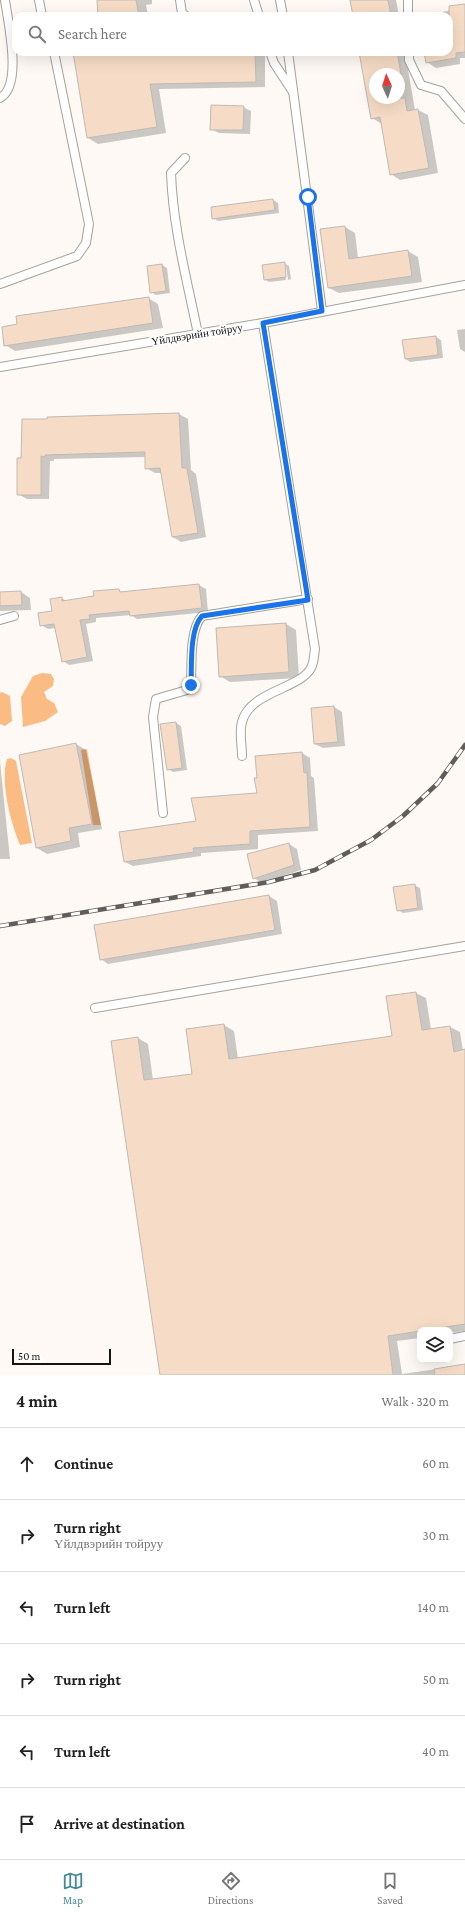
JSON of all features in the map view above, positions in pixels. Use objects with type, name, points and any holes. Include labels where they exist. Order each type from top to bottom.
[{"type":"lane","points":[[0,98],[5,96],[13,73],[5,0]]},
{"type":"lane","points":[[39,0],[41,12]]},
{"type":"lane","points":[[180,0],[182,12]]},
{"type":"lane","points":[[254,0],[258,12]]},
{"type":"lane","points":[[280,0],[282,12]]},
{"type":"lane","points":[[408,0],[408,12]]},
{"type":"lane","points":[[0,284],[77,256],[86,243],[89,224],[55,56]]},
{"type":"lane","points":[[272,56],[294,94]]},
{"type":"lane","points":[[289,56],[322,311]]},
{"type":"lane","points":[[410,56],[422,85],[441,91],[465,119]]},
{"type":"lane","points":[[185,158],[172,173],[172,193],[175,227],[198,334]]},
{"type":"lane","name":"Үйлдвэрийн тойруу","points":[[0,367],[263,323],[465,285]]},
{"type":"lane","points":[[242,756],[242,722],[247,712],[257,701],[306,675],[312,667],[315,649],[263,323]]},
{"type":"lane","points":[[164,814],[153,717],[156,699],[186,690],[191,685],[194,631],[196,622],[202,616],[308,600]]},
{"type":"lane","points":[[0,620],[14,616]]},
{"type":"lane","points":[[95,1008],[465,946]]},
{"type":"lane","points":[[453,1338],[465,1336]]},
{"type":"shaded area","points":[[42,673],[51,674],[54,679],[53,686],[44,692],[47,699],[54,703],[58,712],[45,721],[23,727],[21,697],[33,676]]},
{"type":"shaded area","points":[[2,692],[10,696],[12,721],[5,726],[0,724],[0,693]]},
{"type":"shaded area","points":[[87,749],[101,825],[93,825],[81,750]]},
{"type":"shaded area","points":[[11,758],[16,761],[32,843],[20,845],[7,802],[5,790],[5,768],[7,759]]},
{"type":"building","points":[[97,0],[136,0],[138,12],[98,12]]},
{"type":"building","points":[[350,0],[388,0],[390,12],[352,12]]},
{"type":"building","points":[[465,4],[465,52],[456,53],[456,58],[426,63],[425,56],[453,56],[453,12],[449,12],[449,6]]},
{"type":"building","points":[[74,56],[255,56],[256,82],[150,84],[157,127],[87,138]]},
{"type":"building","points":[[360,56],[398,56],[400,68],[369,68],[369,104],[405,104],[405,98],[407,111],[418,109],[429,168],[390,175],[380,117],[371,119]]},
{"type":"building","points":[[211,105],[244,106],[243,130],[210,130]]},
{"type":"building","points":[[273,199],[275,210],[212,219],[211,207]]},
{"type":"building","points":[[345,226],[349,259],[408,250],[412,276],[328,288],[320,229]]},
{"type":"building","points":[[285,262],[286,277],[264,280],[262,265]]},
{"type":"building","points":[[162,264],[166,291],[150,293],[147,266]]},
{"type":"building","points":[[149,297],[153,323],[4,346],[2,327],[17,324],[16,316]]},
{"type":"building","points":[[436,336],[438,355],[405,359],[402,340]]},
{"type":"building","points":[[179,413],[182,468],[187,468],[198,533],[172,537],[160,468],[145,469],[145,452],[41,456],[41,495],[17,495],[17,458],[21,458],[22,419]]},
{"type":"building","points":[[199,584],[202,608],[130,616],[129,611],[89,615],[90,619],[80,620],[87,657],[62,662],[54,624],[40,626],[38,613],[52,611],[50,599],[62,597],[62,601],[94,596],[93,591],[119,589],[120,592]]},
{"type":"building","points":[[21,591],[22,605],[0,606],[0,592]]},
{"type":"building","points":[[286,623],[289,672],[219,677],[216,628]]},
{"type":"building","points":[[334,706],[338,742],[314,744],[311,708]]},
{"type":"building","points":[[176,722],[182,768],[167,770],[160,724]]},
{"type":"building","points":[[76,743],[92,824],[69,828],[71,841],[36,848],[19,755]]},
{"type":"building","points":[[302,752],[304,773],[307,772],[310,827],[250,831],[250,844],[193,848],[194,852],[124,862],[119,832],[196,821],[191,798],[257,793],[254,778],[257,778],[255,756]]},
{"type":"building","points":[[289,843],[294,865],[253,879],[247,854]]},
{"type":"building","points":[[415,884],[418,908],[397,911],[393,887]]},
{"type":"building","points":[[269,895],[275,930],[100,960],[94,925]]},
{"type":"building","points":[[416,992],[422,1030],[450,1026],[454,1052],[465,1049],[465,1324],[446,1327],[417,1327],[417,1331],[388,1336],[393,1375],[160,1375],[111,1041],[138,1037],[144,1080],[192,1074],[186,1029],[224,1024],[229,1059],[392,1036],[386,996]]},
{"type":"building","points":[[465,1364],[465,1375],[435,1375],[434,1369]]},
{"type":"railway","points":[[0,926],[269,882],[315,870],[371,840],[403,816],[438,783],[465,745]]},
{"type":"route","points":[[191,685],[194,631],[196,622],[202,616],[308,600],[263,323],[322,311],[308,197]]}]
